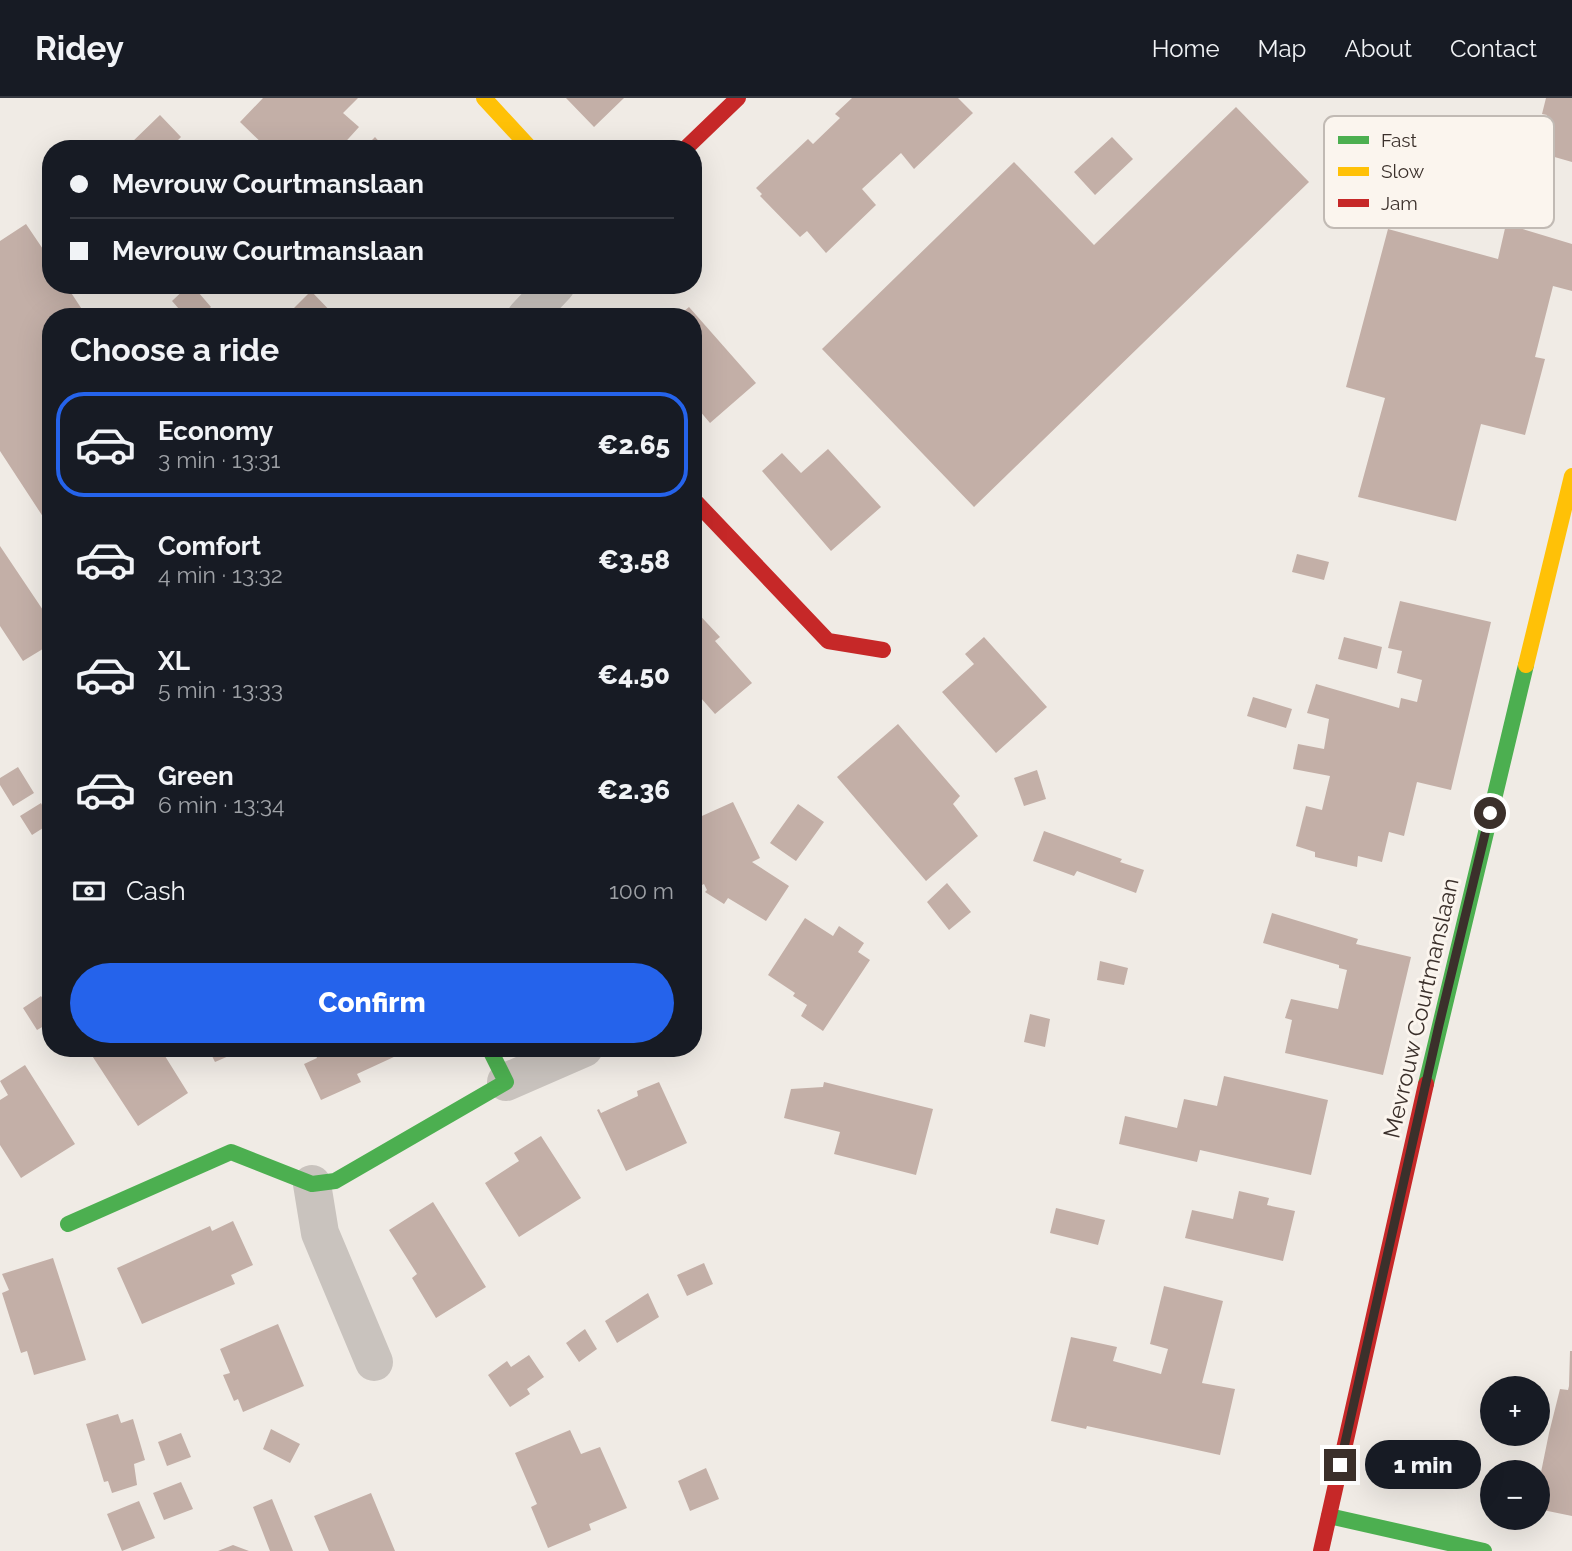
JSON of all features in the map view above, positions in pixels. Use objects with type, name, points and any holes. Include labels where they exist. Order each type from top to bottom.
[{"type":"street","points":[[484,98],[523,140]]},
{"type":"street","points":[[694,140],[738,98]]},
{"type":"street","points":[[534,308],[548,294]]},
{"type":"street","name":"Mevrouw Courtmanslaan","points":[[1321,1551],[1439,1025],[1572,476]]},
{"type":"street","points":[[702,508],[828,641],[883,650]]},
{"type":"street","points":[[494,1057],[506,1082]]},
{"type":"street","points":[[68,1224],[231,1152],[312,1184],[335,1181],[506,1082],[563,1057]]},
{"type":"street","points":[[312,1184],[320,1233],[374,1362]]},
{"type":"street","points":[[1329,1516],[1484,1551]]},
{"type":"building","points":[[263,98],[358,98],[343,113],[359,127],[347,140],[259,140],[240,122]]},
{"type":"building","points":[[566,98],[624,98],[594,127]]},
{"type":"building","points":[[852,98],[958,98],[973,113],[914,169],[901,153],[862,189],[876,205],[826,253],[807,231],[800,237],[760,196],[762,194],[756,188],[808,139],[813,144],[840,118],[835,114]]},
{"type":"building","points":[[1546,98],[1572,98],[1572,162],[1554,157],[1554,116],[1542,114]]},
{"type":"building","points":[[1236,107],[1309,182],[974,507],[822,349],[1014,162],[1094,245]]},
{"type":"building","points":[[160,115],[181,137],[178,140],[134,140]]},
{"type":"building","points":[[1112,137],[1133,159],[1095,195],[1074,172]]},
{"type":"building","points":[[26,224],[42,248],[42,294],[72,294],[81,308],[42,308],[42,515],[0,451],[0,241]]},
{"type":"building","points":[[1505,228],[1519,228],[1572,244],[1572,291],[1553,286],[1535,357],[1545,359],[1525,435],[1481,424],[1456,521],[1358,497],[1385,398],[1346,387],[1388,229],[1498,259]]},
{"type":"building","points":[[179,294],[200,294],[211,307],[178,308],[172,301]]},
{"type":"building","points":[[308,294],[314,294],[327,308],[294,308]]},
{"type":"building","points":[[702,322],[756,383],[710,423],[702,414]]},
{"type":"building","points":[[828,449],[881,507],[831,551],[762,471],[782,453],[801,473]]},
{"type":"building","points":[[0,546],[42,609],[42,649],[23,661],[0,626]]},
{"type":"building","points":[[1297,554],[1329,562],[1324,580],[1292,572]]},
{"type":"building","points":[[1400,601],[1491,622],[1451,790],[1417,782],[1404,836],[1389,832],[1382,862],[1358,856],[1357,867],[1315,857],[1315,852],[1296,846],[1306,806],[1322,810],[1330,776],[1293,769],[1298,744],[1324,749],[1329,719],[1307,713],[1316,684],[1399,708],[1401,698],[1417,702],[1422,680],[1397,673],[1402,651],[1388,648]]},
{"type":"building","points":[[702,618],[720,637],[715,641],[752,683],[715,714],[702,699]]},
{"type":"building","points":[[984,637],[1047,707],[996,753],[942,692],[974,664],[965,654]]},
{"type":"building","points":[[1344,637],[1382,647],[1377,669],[1338,659]]},
{"type":"building","points":[[1253,697],[1292,709],[1286,728],[1247,716]]},
{"type":"building","points":[[898,724],[960,796],[953,804],[978,836],[926,881],[837,777]]},
{"type":"building","points":[[18,767],[34,793],[13,806],[0,785],[0,778]]},
{"type":"building","points":[[1037,770],[1046,799],[1024,806],[1014,778]]},
{"type":"building","points":[[733,802],[760,858],[752,862],[789,886],[766,921],[728,898],[724,904],[705,892],[707,890],[704,884],[702,885],[702,816]]},
{"type":"building","points":[[41,803],[42,829],[32,835],[20,816]]},
{"type":"building","points":[[798,804],[824,822],[796,861],[770,843]]},
{"type":"building","points":[[1044,831],[1122,859],[1120,862],[1144,870],[1136,893],[1077,871],[1074,876],[1033,861]]},
{"type":"building","points":[[947,883],[971,912],[949,930],[927,902]]},
{"type":"building","points":[[1272,913],[1358,939],[1356,944],[1411,957],[1383,1075],[1285,1053],[1292,1020],[1285,1018],[1291,999],[1338,1009],[1347,970],[1339,968],[1339,965],[1263,943]]},
{"type":"building","points":[[805,918],[833,936],[839,926],[864,943],[858,952],[870,960],[823,1031],[801,1016],[807,1005],[793,996],[795,993],[768,975]]},
{"type":"building","points":[[1100,961],[1128,968],[1124,985],[1097,980]]},
{"type":"building","points":[[41,996],[42,1027],[37,1030],[23,1008]]},
{"type":"building","points":[[1030,1014],[1050,1019],[1045,1047],[1024,1042]]},
{"type":"building","points":[[93,1057],[166,1057],[188,1093],[138,1126]]},
{"type":"building","points":[[212,1057],[226,1057],[215,1062]]},
{"type":"building","points":[[394,1057],[357,1074],[361,1082],[321,1100],[304,1064],[317,1058]]},
{"type":"building","points":[[25,1065],[75,1144],[21,1178],[0,1145],[0,1100],[8,1095],[0,1081]]},
{"type":"building","points":[[1224,1076],[1328,1100],[1311,1175],[1200,1150],[1197,1162],[1119,1144],[1125,1116],[1177,1128],[1184,1099],[1217,1106]]},
{"type":"building","points":[[659,1082],[687,1143],[626,1171],[597,1110],[601,1113],[638,1096],[637,1091]]},
{"type":"building","points":[[824,1082],[933,1109],[916,1175],[834,1154],[840,1132],[784,1118],[791,1089],[823,1087]]},
{"type":"building","points":[[541,1136],[581,1198],[519,1237],[485,1183],[519,1161],[514,1153]]},
{"type":"building","points":[[1239,1191],[1269,1198],[1267,1205],[1295,1211],[1283,1261],[1185,1238],[1192,1210],[1233,1219]]},
{"type":"building","points":[[433,1202],[486,1287],[436,1318],[412,1278],[417,1274],[389,1230]]},
{"type":"building","points":[[1056,1208],[1105,1220],[1098,1245],[1050,1233]]},
{"type":"building","points":[[233,1221],[253,1265],[231,1275],[235,1284],[142,1324],[117,1268],[210,1226],[212,1231]]},
{"type":"building","points":[[53,1258],[86,1360],[34,1375],[27,1351],[21,1353],[2,1293],[9,1290],[2,1274]]},
{"type":"building","points":[[704,1263],[713,1284],[687,1296],[677,1275]]},
{"type":"building","points":[[1164,1286],[1223,1301],[1202,1383],[1235,1389],[1220,1455],[1087,1426],[1086,1429],[1051,1421],[1071,1337],[1117,1347],[1113,1361],[1161,1374],[1168,1349],[1150,1344]]},
{"type":"building","points":[[648,1293],[659,1317],[617,1343],[605,1321]]},
{"type":"building","points":[[278,1324],[304,1386],[243,1412],[238,1399],[234,1401],[223,1375],[230,1373],[220,1349]]},
{"type":"building","points":[[585,1329],[597,1349],[579,1362],[566,1343]]},
{"type":"building","points":[[1572,1351],[1572,1516],[1550,1511],[1550,1460],[1544,1460],[1546,1446],[1550,1446],[1550,1429],[1560,1389],[1568,1390]]},
{"type":"building","points":[[529,1355],[544,1377],[527,1389],[530,1394],[510,1407],[488,1375],[507,1361],[511,1367]]},
{"type":"building","points":[[118,1414],[121,1423],[133,1419],[145,1460],[134,1464],[137,1485],[112,1493],[108,1481],[104,1482],[86,1424]]},
{"type":"building","points":[[271,1429],[300,1444],[290,1463],[263,1449]]},
{"type":"building","points":[[570,1430],[581,1454],[600,1447],[627,1508],[589,1524],[591,1530],[548,1548],[531,1507],[537,1504],[515,1453]]},
{"type":"building","points":[[181,1433],[191,1457],[167,1466],[158,1442]]},
{"type":"building","points":[[706,1468],[719,1499],[690,1511],[678,1481]]},
{"type":"building","points":[[181,1482],[193,1509],[164,1520],[153,1493]]},
{"type":"building","points":[[371,1493],[395,1551],[329,1551],[314,1516]]},
{"type":"building","points":[[272,1499],[293,1551],[270,1551],[253,1507]]},
{"type":"building","points":[[139,1501],[155,1538],[122,1551],[107,1514]]},
{"type":"building","points":[[233,1545],[249,1551],[218,1551]]},
{"type":"traffic: fast","points":[[1426,1084],[1526,665]]},
{"type":"traffic: fast","points":[[68,1224],[231,1152],[312,1184],[335,1181],[506,1082],[494,1057]]},
{"type":"traffic: fast","points":[[1329,1516],[1484,1551]]},
{"type":"traffic: slow","points":[[484,98],[523,140]]},
{"type":"traffic: slow","points":[[1526,665],[1572,476]]},
{"type":"traffic: jam","points":[[694,140],[738,98]]},
{"type":"traffic: jam","points":[[702,508],[828,641],[883,650]]},
{"type":"traffic: jam","points":[[1321,1551],[1426,1084]]},
{"type":"route","points":[[1340,1465],[1439,1025],[1490,813]]}]
